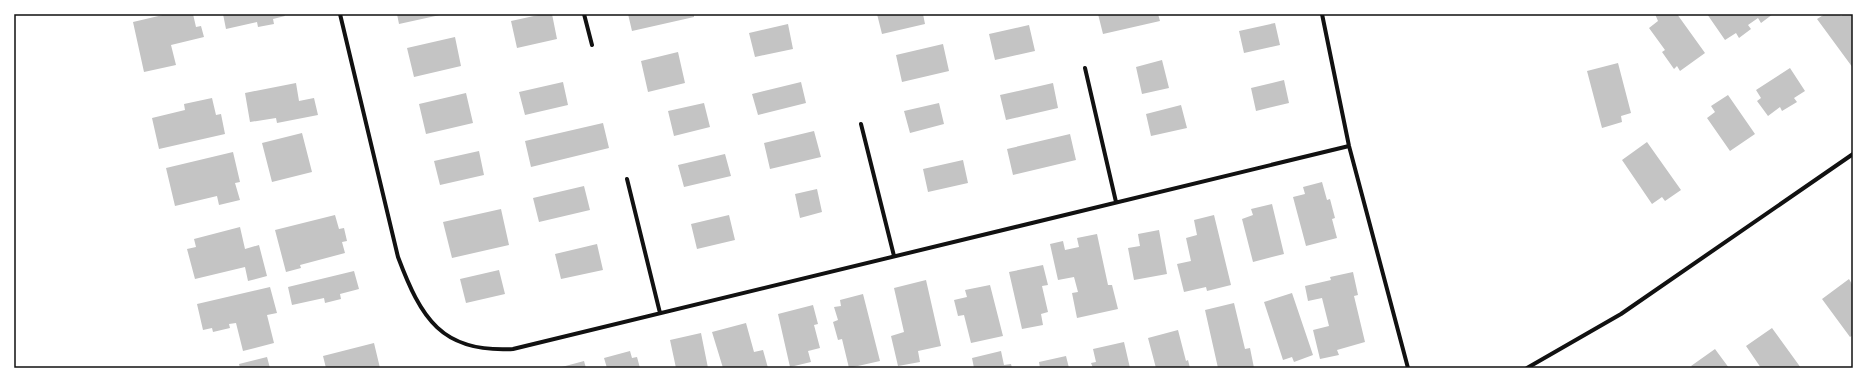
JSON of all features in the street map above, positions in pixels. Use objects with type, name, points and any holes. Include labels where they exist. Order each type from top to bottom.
[{"type":"street","points":[[340,14],[398,257],[418,304],[432,323],[453,340],[474,347],[494,350],[513,349],[1349,146]]},
{"type":"street","points":[[584,14],[592,45]]},
{"type":"street","points":[[1322,14],[1349,146],[1408,368]]},
{"type":"street","points":[[1085,68],[1116,202]]},
{"type":"street","points":[[861,124],[894,256]]},
{"type":"street","points":[[1527,368],[1621,314],[1853,154]]},
{"type":"street","points":[[627,178],[660,313]]},
{"type":"building","points":[[167,14],[193,14],[196,27],[201,26],[204,37],[171,45],[176,65],[144,72],[133,22]]},
{"type":"building","points":[[223,14],[284,14],[285,16],[273,19],[274,24],[258,27],[257,22],[226,29]]},
{"type":"building","points":[[397,14],[440,14],[440,15],[399,24]]},
{"type":"building","points":[[543,14],[552,14],[557,39],[517,48],[511,21]]},
{"type":"building","points":[[628,14],[694,14],[694,17],[632,31]]},
{"type":"building","points":[[877,14],[923,14],[925,24],[882,34]]},
{"type":"building","points":[[1098,14],[1158,14],[1160,21],[1103,34]]},
{"type":"building","points":[[1655,14],[1677,14],[1705,53],[1680,71],[1677,66],[1674,69],[1662,52],[1665,50],[1649,28],[1658,21]]},
{"type":"building","points":[[1707,14],[1773,14],[1761,23],[1758,18],[1748,25],[1751,29],[1739,38],[1736,33],[1725,40]]},
{"type":"building","points":[[1825,14],[1839,14],[1841,16],[1844,14],[1853,15],[1853,68],[1817,19]]},
{"type":"building","points":[[1275,23],[1280,45],[1244,53],[1239,31]]},
{"type":"building","points":[[788,24],[793,49],[755,57],[749,33]]},
{"type":"building","points":[[1029,25],[1035,51],[995,60],[989,34]]},
{"type":"building","points":[[455,37],[461,66],[414,77],[407,48]]},
{"type":"building","points":[[943,44],[949,71],[902,82],[896,55]]},
{"type":"building","points":[[678,52],[685,83],[648,92],[641,61]]},
{"type":"building","points":[[1162,60],[1169,88],[1142,94],[1136,67]]},
{"type":"building","points":[[1618,63],[1631,113],[1621,116],[1622,122],[1602,128],[1587,71]]},
{"type":"building","points":[[1790,68],[1805,91],[1794,98],[1797,102],[1782,111],[1780,107],[1768,116],[1757,101],[1761,98],[1756,90]]},
{"type":"building","points":[[1284,80],[1289,103],[1256,111],[1251,88]]},
{"type":"building","points":[[563,82],[568,105],[525,115],[519,92]]},
{"type":"building","points":[[801,82],[806,103],[758,115],[752,94]]},
{"type":"building","points":[[296,83],[299,101],[314,98],[318,115],[277,123],[276,118],[250,122],[245,93]]},
{"type":"building","points":[[1053,83],[1058,108],[1006,120],[1000,95]]},
{"type":"building","points":[[466,93],[473,123],[426,134],[419,104]]},
{"type":"building","points":[[1728,95],[1755,134],[1730,151],[1707,118],[1715,112],[1711,106]]},
{"type":"building","points":[[212,98],[216,115],[221,114],[225,134],[159,149],[152,118],[185,110],[184,104]]},
{"type":"building","points":[[704,103],[710,127],[674,136],[668,111]]},
{"type":"building","points":[[939,103],[944,124],[910,133],[904,111]]},
{"type":"building","points":[[1181,105],[1187,128],[1151,136],[1146,114]]},
{"type":"building","points":[[603,123],[609,148],[531,167],[525,141]]},
{"type":"building","points":[[814,131],[821,157],[770,169],[764,143]]},
{"type":"building","points":[[302,133],[312,172],[272,182],[262,143]]},
{"type":"building","points":[[1070,134],[1076,160],[1013,175],[1007,149]]},
{"type":"building","points":[[1647,142],[1681,190],[1665,201],[1662,197],[1652,204],[1622,160]]},
{"type":"building","points":[[479,151],[484,175],[440,185],[434,161]]},
{"type":"building","points":[[233,152],[240,182],[235,183],[240,200],[219,205],[217,196],[175,206],[166,168]]},
{"type":"building","points":[[725,154],[731,176],[684,187],[678,165]]},
{"type":"building","points":[[963,160],[968,183],[928,192],[923,169]]},
{"type":"building","points":[[1322,182],[1327,200],[1330,199],[1335,218],[1332,219],[1337,238],[1306,246],[1293,197],[1305,194],[1303,187]]},
{"type":"building","points":[[584,186],[590,210],[539,222],[533,198]]},
{"type":"building","points":[[817,189],[822,212],[800,218],[795,194]]},
{"type":"building","points":[[1272,204],[1284,254],[1253,262],[1242,219],[1253,215],[1251,209]]},
{"type":"building","points":[[501,209],[509,245],[452,258],[443,222]]},
{"type":"building","points":[[335,215],[339,229],[344,228],[347,241],[342,242],[345,253],[300,265],[301,268],[286,272],[275,230]]},
{"type":"building","points":[[729,215],[735,240],[697,249],[691,224]]},
{"type":"building","points":[[1214,215],[1231,285],[1207,291],[1206,287],[1184,292],[1177,264],[1191,261],[1186,238],[1197,235],[1194,220]]},
{"type":"building","points":[[240,227],[245,249],[259,245],[267,276],[248,281],[245,267],[195,279],[187,249],[196,247],[194,239]]},
{"type":"building","points":[[1159,230],[1167,274],[1134,280],[1128,248],[1140,246],[1138,234]]},
{"type":"building","points":[[1097,234],[1108,285],[1112,285],[1118,309],[1077,318],[1072,293],[1078,292],[1074,277],[1058,280],[1050,244],[1063,241],[1065,250],[1079,247],[1077,238]]},
{"type":"building","points":[[597,244],[603,270],[561,279],[555,254]]},
{"type":"building","points":[[1043,265],[1048,285],[1042,286],[1048,312],[1041,314],[1043,325],[1022,329],[1009,272]]},
{"type":"building","points":[[499,270],[505,294],[466,303],[460,279]]},
{"type":"building","points":[[354,271],[359,289],[340,294],[341,299],[325,303],[324,298],[292,305],[288,287]]},
{"type":"building","points":[[1353,272],[1358,295],[1354,296],[1365,342],[1337,350],[1339,355],[1320,359],[1313,330],[1329,326],[1322,298],[1308,301],[1305,286],[1331,280],[1330,277]]},
{"type":"building","points":[[1849,279],[1853,286],[1853,335],[1850,337],[1822,299]]},
{"type":"building","points":[[926,280],[941,346],[918,351],[920,362],[898,366],[891,336],[904,332],[894,288]]},
{"type":"building","points":[[990,285],[1003,336],[971,343],[964,315],[958,316],[954,300],[967,297],[965,290]]},
{"type":"building","points":[[270,287],[277,313],[267,315],[274,343],[243,351],[236,323],[229,324],[230,328],[213,332],[212,328],[203,330],[197,304]]},
{"type":"building","points":[[1292,293],[1313,355],[1294,362],[1292,357],[1283,360],[1264,302]]},
{"type":"building","points":[[863,294],[880,361],[849,368],[842,339],[838,340],[833,322],[838,320],[834,307],[841,306],[840,300]]},
{"type":"building","points":[[1234,303],[1245,349],[1250,348],[1254,368],[1218,368],[1205,310]]},
{"type":"building","points":[[813,305],[818,324],[814,325],[820,348],[808,351],[811,362],[790,367],[778,314]]},
{"type":"building","points":[[746,323],[754,352],[763,350],[768,368],[723,368],[712,332]]},
{"type":"building","points":[[1772,328],[1801,368],[1761,368],[1746,346]]},
{"type":"building","points":[[1178,330],[1186,361],[1188,360],[1190,368],[1156,368],[1148,338]]},
{"type":"building","points":[[701,333],[708,368],[676,368],[670,340]]},
{"type":"building","points":[[1124,342],[1130,368],[1093,368],[1091,363],[1096,362],[1093,349]]},
{"type":"building","points":[[374,343],[380,368],[326,368],[323,356]]},
{"type":"building","points":[[1715,349],[1729,368],[1693,368],[1691,366]]},
{"type":"building","points":[[630,351],[632,358],[637,357],[640,368],[607,368],[604,358]]},
{"type":"building","points":[[1001,351],[1004,365],[1011,364],[1012,368],[974,368],[972,358]]},
{"type":"building","points":[[1066,356],[1069,368],[1040,368],[1039,362]]},
{"type":"building","points":[[267,357],[270,368],[240,368],[239,364]]},
{"type":"building","points":[[584,361],[586,368],[558,368]]}]
